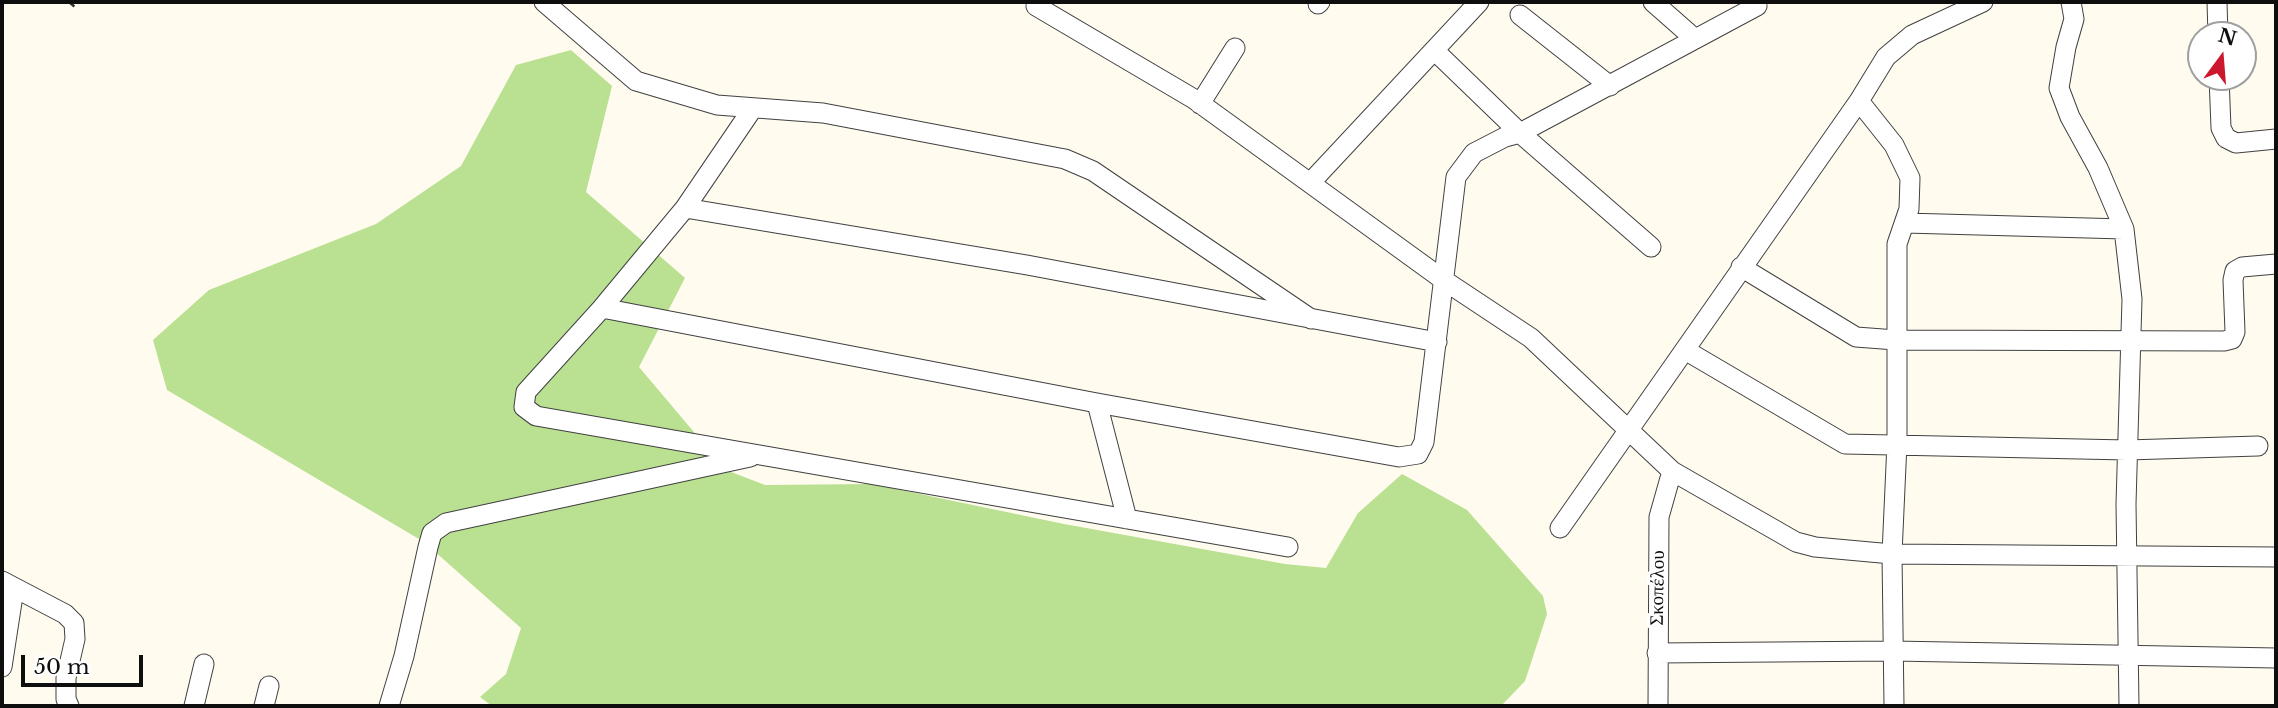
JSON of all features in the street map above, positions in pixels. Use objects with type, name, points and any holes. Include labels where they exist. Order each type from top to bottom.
[{"type":"street","points":[[544,2],[636,81],[717,106],[823,113],[1065,159],[1093,171],[1311,319]]},
{"type":"street","points":[[1311,183],[1479,2]]},
{"type":"street","points":[[1653,2],[1695,39]]},
{"type":"street","points":[[1560,528],[1859,102],[1886,57],[1912,35],[1983,2]]},
{"type":"street","points":[[2071,2],[2074,19],[2059,88],[2070,117],[2098,168],[2124,229],[2132,299],[2126,554],[2129,706]]},
{"type":"street","points":[[2217,2],[2218,21]]},
{"type":"street","points":[[602,308],[1097,403],[1399,457],[1418,454],[1424,442],[1456,177],[1474,153],[1505,136],[1520,133],[1610,86],[1759,3]]},
{"type":"street","points":[[1036,6],[1200,104],[1445,281],[1531,338],[1672,471],[1796,542],[1815,547],[1892,554],[2276,557]]},
{"type":"street","points":[[1520,15],[1610,86]]},
{"type":"street","points":[[1200,104],[1235,48]]},
{"type":"street","points":[[1434,50],[1520,133],[1651,247]]},
{"type":"street","points":[[2220,91],[2221,128],[2226,138],[2236,143],[2276,139]]},
{"type":"street","points":[[1859,102],[1894,145],[1910,178],[1909,209],[1897,244],[1897,443],[1892,554],[1894,706]]},
{"type":"street","points":[[753,108],[685,208],[602,308],[526,392],[524,407],[536,416],[1288,547]]},
{"type":"street","points":[[685,208],[1013,263],[1437,342]]},
{"type":"street","points":[[1905,223],[2124,229]]},
{"type":"street","points":[[1741,267],[1856,337],[1896,340],[2224,341],[2232,339],[2235,332],[2235,271],[2242,267],[2276,264]]},
{"type":"street","points":[[1685,349],[1845,444],[1897,443],[2127,450],[2258,446]]},
{"type":"street","points":[[1097,403],[1127,519]]},
{"type":"street","points":[[390,706],[432,533],[446,523],[762,454]]},
{"type":"street","name":"Σκοπέλου","points":[[1658,706],[1659,517],[1672,471]]},
{"type":"street","points":[[2,667],[8,585],[65,614],[74,623],[75,639],[66,678],[66,699],[69,706]]},
{"type":"street","points":[[1657,653],[1892,651],[2276,658]]},
{"type":"street","points":[[194,706],[204,664]]},
{"type":"street","points":[[264,706],[269,686]]},
{"type":"path","points":[[69,2],[76,8]]},
{"type":"green space","points":[[571,50],[612,86],[586,192],[685,278],[639,367],[726,470],[765,485],[872,484],[1064,524],[1285,564],[1326,568],[1358,513],[1402,474],[1467,510],[1543,596],[1547,614],[1525,681],[1501,706],[492,706],[480,697],[506,674],[521,628],[424,542],[167,390],[153,340],[209,290],[376,224],[461,166],[516,65]]}]
